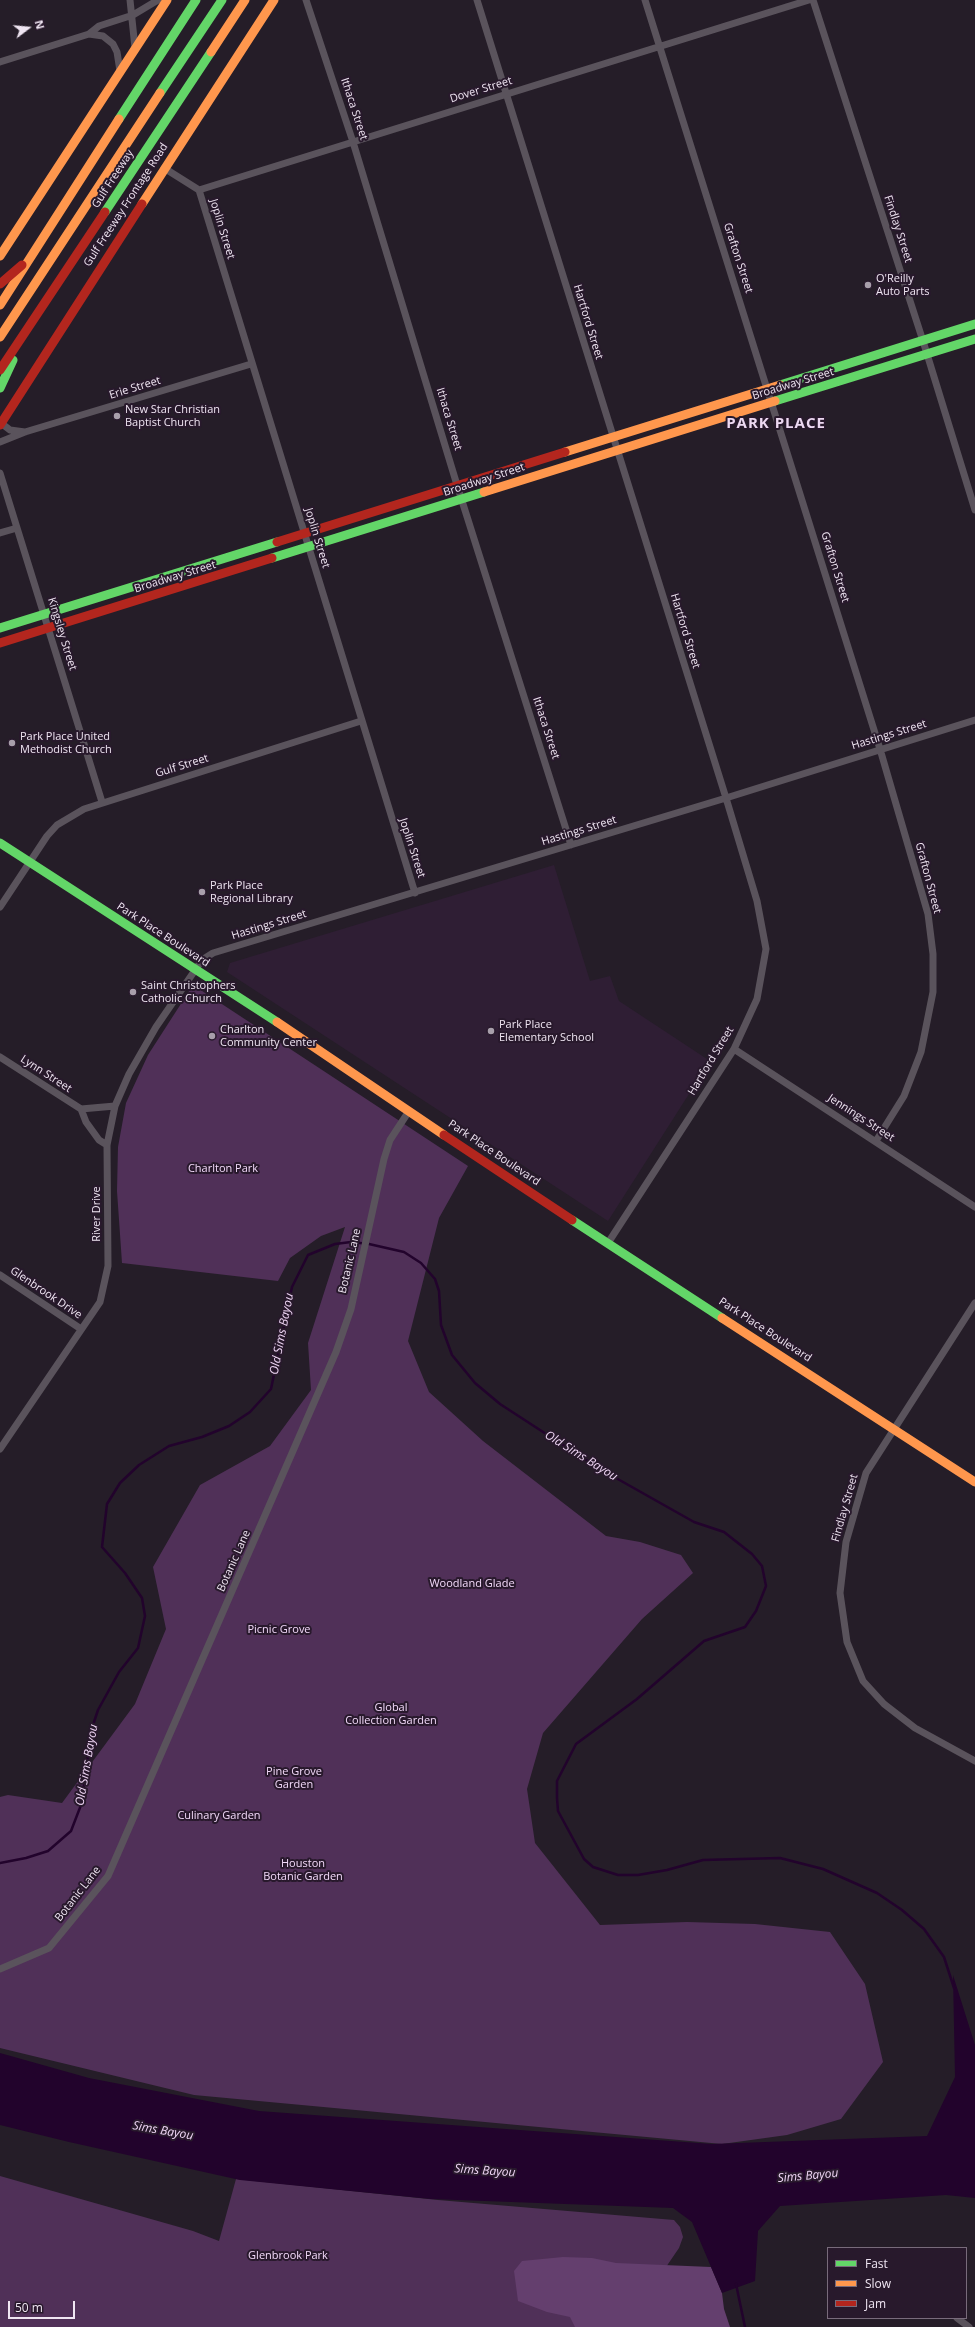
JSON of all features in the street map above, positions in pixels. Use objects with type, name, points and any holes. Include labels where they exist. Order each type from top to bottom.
[{"type":"main road","points":[[0,256],[167,0]]},
{"type":"main road","points":[[0,306],[196,0]]},
{"type":"main road","name":"Gulf Freeway","points":[[0,337],[222,0]]},
{"type":"main road","name":"Gulf Freeway","points":[[0,370],[245,0]]},
{"type":"main road","name":"Gulf Freeway Frontage Road","points":[[1,424],[164,168],[274,0]]},
{"type":"main road","points":[[0,284],[31,258]]},
{"type":"main road","name":"Broadway Street","points":[[0,628],[975,324]]},
{"type":"main road","points":[[0,388],[10,370],[20,340]]},
{"type":"main road","name":"Broadway Street","points":[[0,643],[975,340]]},
{"type":"main road","points":[[140,584],[144,598]]},
{"type":"main road","name":"Park Place Boulevard","points":[[0,843],[608,1243],[975,1482]]},
{"type":"street","points":[[130,0],[133,15],[135,48]]},
{"type":"street","points":[[0,62],[89,34],[99,26],[133,15],[158,0]]},
{"type":"street","name":"Ithaca Street","points":[[306,0],[353,142],[457,485],[571,845]]},
{"type":"street","name":"Hartford Street","points":[[477,0],[726,798],[757,901],[766,949],[757,999],[734,1049],[608,1243]]},
{"type":"street","name":"Grafton Street","points":[[645,0],[880,749],[928,914],[933,954],[933,992],[921,1052],[904,1096],[876,1141]]},
{"type":"street","name":"Dover Street","points":[[198,190],[809,0]]},
{"type":"street","name":"Findlay Street","points":[[813,0],[923,341],[975,510]]},
{"type":"street","points":[[89,34],[102,36],[113,44],[117,52],[120,71]]},
{"type":"street","points":[[164,168],[198,190]]},
{"type":"street","name":"Joplin Street","points":[[198,190],[415,893]]},
{"type":"street","name":"Erie Street","points":[[0,442],[25,432],[251,364]]},
{"type":"street","points":[[1,424],[10,430],[25,432]]},
{"type":"street","name":"Kingsley Street","points":[[0,473],[102,802]]},
{"type":"street","points":[[0,533],[17,528]]},
{"type":"street","name":"Hastings Street","points":[[195,970],[202,960],[213,953],[726,798],[975,720]]},
{"type":"street","name":"Gulf Street","points":[[0,907],[29,862],[57,825],[71,816],[102,802],[361,721]]},
{"type":"street","name":"River Drive","points":[[0,1449],[80,1329],[100,1302],[108,1266],[107,1145],[115,1106],[129,1074],[150,1038],[195,970]]},
{"type":"street","name":"Jennings Street","points":[[734,1049],[975,1207]]},
{"type":"street","name":"Lynn Street","points":[[0,1057],[81,1109]]},
{"type":"street","points":[[107,1145],[99,1140],[86,1122],[81,1109],[115,1106]]},
{"type":"street","name":"Botanic Lane","points":[[0,1969],[49,1948],[108,1876],[336,1352],[351,1309],[381,1173],[390,1140],[409,1111]]},
{"type":"street","name":"Glenbrook Drive","points":[[0,1275],[80,1329]]},
{"type":"street","name":"Findlay Street","points":[[975,1303],[866,1473],[846,1542],[840,1593],[847,1642],[863,1681],[884,1704],[916,1728],[975,1761]]},
{"type":"street","points":[[958,2319],[969,2327]]},
{"type":"shaded area","name":"Park Place Elementary School","points":[[554,865],[590,981],[610,976],[619,1001],[710,1061],[608,1221],[227,972],[230,963]]},
{"type":"shaded area","points":[[563,2257],[592,2258],[616,2263],[711,2267],[722,2293],[724,2309],[730,2327],[575,2327],[570,2317],[547,2312],[518,2301],[514,2271],[522,2261]]},
{"type":"green space","name":"Houston Botanic Garden","points":[[193,985],[468,1166],[439,1218],[408,1341],[429,1392],[483,1441],[606,1536],[640,1542],[681,1555],[693,1573],[642,1619],[543,1733],[527,1789],[535,1843],[600,1925],[687,1922],[755,1924],[830,1932],[865,1984],[883,2062],[841,2119],[787,2135],[722,2144],[194,2095],[0,2048],[0,1797],[8,1795],[62,1803],[135,1704],[166,1629],[153,1567],[200,1485],[270,1446],[311,1390],[308,1343],[345,1227],[321,1236],[290,1258],[278,1281],[122,1263],[117,1191],[118,1147],[126,1103],[148,1055]]},
{"type":"green space","name":"Glenbrook Park","points":[[0,2176],[193,2231],[219,2241],[236,2179],[438,2200],[674,2220],[680,2227],[683,2237],[679,2248],[625,2327],[0,2327]]},
{"type":"water","name":"Sims Bayou","points":[[953,1975],[975,2045],[975,2198],[946,2195],[780,2206],[758,2231],[755,2281],[722,2293],[692,2222],[673,2208],[431,2199],[240,2180],[0,2125],[0,2053],[89,2078],[259,2111],[712,2144],[927,2136],[955,2077]]},
{"type":"waterway","name":"Old Sims Bayou","points":[[0,1863],[26,1858],[48,1851],[71,1831],[81,1805],[92,1728],[98,1710],[119,1672],[138,1648],[145,1616],[142,1598],[125,1573],[102,1547],[107,1504],[120,1483],[139,1465],[169,1446],[202,1437],[229,1426],[250,1412],[271,1389],[292,1287],[308,1255],[335,1244],[351,1242],[369,1244],[404,1252],[421,1263],[435,1279],[439,1291],[441,1325],[452,1355],[475,1383],[500,1404],[600,1469],[694,1522],[724,1532],[752,1554],[762,1566],[766,1586],[756,1611],[745,1627],[704,1641],[637,1699],[576,1744],[557,1781],[557,1798],[558,1811],[584,1859],[593,1867],[618,1875],[638,1875],[667,1870],[703,1860],[780,1858],[823,1869],[877,1893],[902,1910],[924,1929],[944,1957],[954,1988]]},
{"type":"waterway","points":[[736,2284],[745,2327]]},
{"type":"traffic: fast","points":[[119,119],[196,0]]},
{"type":"traffic: fast","points":[[160,93],[222,0]]},
{"type":"traffic: fast","points":[[105,212],[211,52]]},
{"type":"traffic: fast","points":[[780,385],[975,324]]},
{"type":"traffic: fast","points":[[775,401],[975,339]]},
{"type":"traffic: fast","points":[[0,388],[13,360]]},
{"type":"traffic: fast","points":[[272,558],[484,492]]},
{"type":"traffic: fast","points":[[0,628],[277,542]]},
{"type":"traffic: fast","points":[[0,843],[277,1022]]},
{"type":"traffic: fast","points":[[572,1220],[722,1318]]},
{"type":"traffic: slow","points":[[0,256],[167,0]]},
{"type":"traffic: slow","points":[[211,52],[245,0]]},
{"type":"traffic: slow","points":[[142,204],[274,0]]},
{"type":"traffic: slow","points":[[0,337],[160,93]]},
{"type":"traffic: slow","points":[[0,305],[119,119]]},
{"type":"traffic: slow","points":[[565,452],[780,385]]},
{"type":"traffic: slow","points":[[484,492],[775,401]]},
{"type":"traffic: slow","points":[[277,1022],[444,1135]]},
{"type":"traffic: slow","points":[[722,1318],[975,1482]]},
{"type":"traffic: jam","points":[[0,425],[142,204]]},
{"type":"traffic: jam","points":[[0,370],[105,212]]},
{"type":"traffic: jam","points":[[0,284],[22,265]]},
{"type":"traffic: jam","points":[[277,542],[565,452]]},
{"type":"traffic: jam","points":[[0,643],[272,558]]},
{"type":"traffic: jam","points":[[444,1135],[572,1220]]},
{"type":"place","name":"O'Reilly Auto Parts","points":[[868,285]]},
{"type":"place","name":"New Star Christian Baptist Church","points":[[117,416]]},
{"type":"place","name":"Park Place United Methodist Church","points":[[12,743]]},
{"type":"place","name":"Park Place Regional Library","points":[[202,892]]},
{"type":"place","name":"Saint Christophers Catholic Church","points":[[133,992]]},
{"type":"place","name":"Park Place Elementary School","points":[[491,1031]]},
{"type":"place","name":"Charlton Community Center","points":[[212,1036]]},
{"type":"district","name":"PARK PLACE","points":[[776,424]]},
{"type":"park label","name":"Charlton Park","points":[[223,1169]]},
{"type":"park label","name":"Woodland Glade","points":[[472,1584]]},
{"type":"park label","name":"Picnic Grove","points":[[279,1630]]},
{"type":"park label","name":"Global Collection Garden","points":[[391,1714]]},
{"type":"park label","name":"Pine Grove Garden","points":[[294,1778]]},
{"type":"park label","name":"Culinary Garden","points":[[219,1816]]}]
